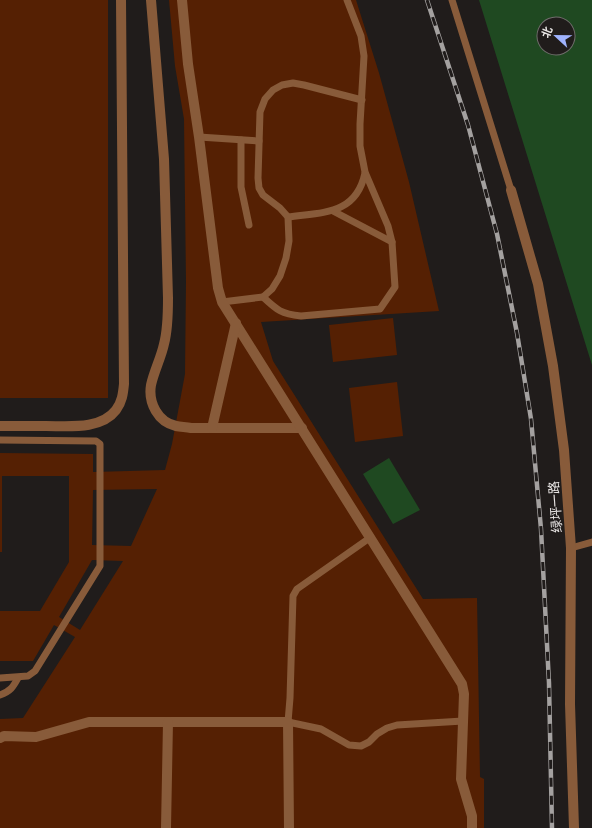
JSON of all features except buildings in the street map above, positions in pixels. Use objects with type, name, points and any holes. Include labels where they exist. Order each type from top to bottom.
[{"type":"street","points":[[0,426],[82,426],[106,419],[115,411],[122,400],[124,384],[121,0]]},
{"type":"street","points":[[151,0],[164,159],[168,298],[168,317],[165,342],[151,386],[151,400],[156,412],[165,422],[175,426],[191,428],[302,428]]},
{"type":"street","points":[[182,0],[188,64],[218,288],[222,302],[462,684],[464,694],[462,779],[472,816],[472,828]]},
{"type":"street","name":"绿坪一路","points":[[511,190],[538,284],[553,366],[564,450],[571,548],[570,704],[574,828]]},
{"type":"street","points":[[212,428],[236,323]]},
{"type":"street","points":[[0,738],[4,736],[36,737],[89,722],[288,722],[289,828]]},
{"type":"street","points":[[166,828],[168,722]]},
{"type":"lane","points":[[263,297],[279,311],[301,316],[380,309],[395,287],[392,242],[388,226],[365,172],[360,146],[364,56],[361,36],[347,0]]},
{"type":"lane","points":[[452,0],[511,190]]},
{"type":"lane","points":[[222,302],[263,297],[272,289],[280,276],[286,258],[289,241],[288,217],[280,208],[263,195],[258,178],[260,112],[265,99],[273,90],[282,85],[293,83],[304,84],[362,100]]},
{"type":"lane","points":[[198,137],[259,141]]},
{"type":"lane","points":[[241,140],[241,187],[249,225]]},
{"type":"lane","points":[[288,217],[333,211],[342,207],[358,192],[365,172]]},
{"type":"lane","points":[[333,211],[392,242]]},
{"type":"lane","points":[[0,440],[96,441],[100,444],[100,566],[35,671],[28,676],[18,678],[0,678]]},
{"type":"lane","points":[[370,537],[297,589],[292,596],[290,698],[288,722],[321,728],[349,745],[361,746],[369,742],[377,734],[387,728],[397,725],[463,722]]},
{"type":"lane","points":[[571,548],[592,542]]},
{"type":"lane","points":[[0,695],[13,687],[18,678]]},
{"type":"green space","points":[[479,0],[592,0],[592,365]]},
{"type":"green space","points":[[389,458],[420,510],[393,524],[363,474]]},
{"type":"railway","points":[[427,0],[468,125],[497,234],[517,333],[531,419],[541,529],[549,683],[552,828]]}]
